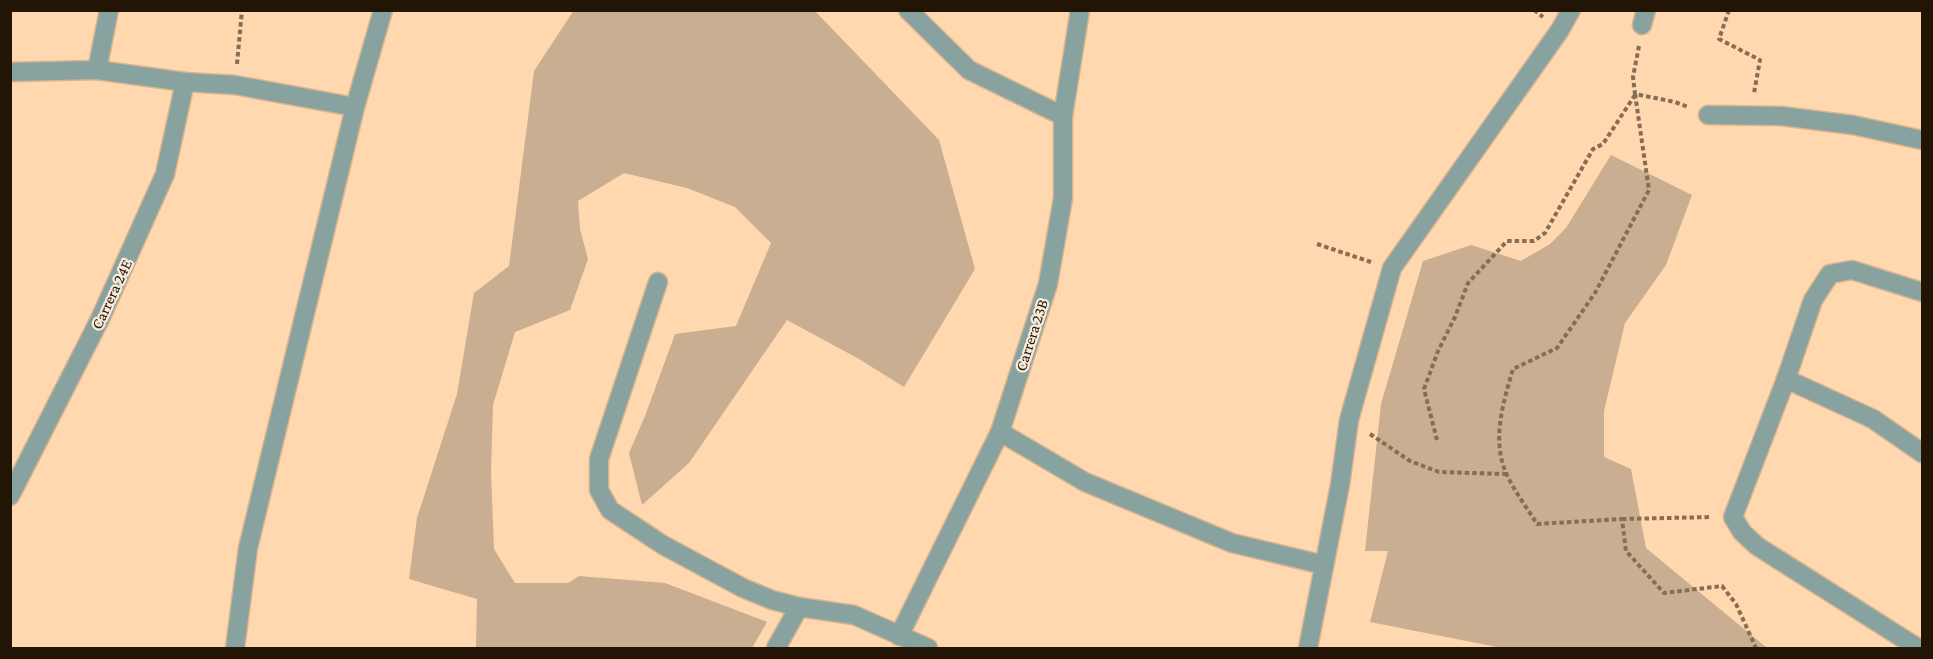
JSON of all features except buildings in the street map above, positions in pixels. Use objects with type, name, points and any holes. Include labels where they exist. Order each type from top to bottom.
[{"type":"street","points":[[97,70],[110,10]]},
{"type":"street","points":[[235,648],[248,548],[355,107],[383,10]]},
{"type":"street","points":[[908,10],[969,70],[1063,116]]},
{"type":"street","name":"Carrera 23B","points":[[899,636],[1000,432],[1048,284],[1063,198],[1063,116],[1080,10]]},
{"type":"street","points":[[1308,648],[1340,485],[1349,420],[1392,268],[1560,30],[1571,10]]},
{"type":"street","points":[[10,72],[97,70],[185,82],[235,85],[355,107]]},
{"type":"street","name":"Carrera 24E","points":[[10,496],[100,319],[165,174],[185,82]]},
{"type":"street","points":[[1708,114],[1781,116],[1853,125],[1923,140]]},
{"type":"street","points":[[1918,648],[1756,546],[1742,532],[1733,517],[1786,379],[1813,300],[1830,274],[1852,270],[1923,292]]},
{"type":"street","points":[[658,282],[599,459],[598,490],[610,510],[663,545],[743,588],[772,600],[799,607],[854,615],[928,648]]},
{"type":"street","points":[[1786,379],[1873,419],[1923,453]]},
{"type":"street","points":[[1000,432],[1085,482],[1232,543],[1324,565]]},
{"type":"street","points":[[776,648],[799,607]]},
{"type":"path","points":[[235,85],[242,10]]},
{"type":"path","points":[[1729,10],[1719,39],[1760,60],[1752,101],[1745,115]]},
{"type":"path","points":[[1644,18],[1633,77],[1649,190],[1595,293],[1557,348],[1514,369],[1500,413],[1500,447],[1507,474],[1537,524],[1622,519],[1733,517]]},
{"type":"path","points":[[1635,94],[1675,102],[1708,114]]},
{"type":"path","points":[[1437,440],[1424,389],[1468,283],[1507,241],[1534,241],[1545,233],[1593,149],[1603,144],[1635,94]]},
{"type":"path","points":[[1317,244],[1392,268]]},
{"type":"path","points":[[1349,420],[1410,461],[1439,472],[1507,474]]},
{"type":"path","points":[[1622,519],[1626,551],[1664,593],[1722,586],[1736,604],[1756,648]]},
{"type":"shaded area","points":[[574,10],[815,11],[939,140],[975,269],[904,387],[859,359],[787,320],[689,463],[642,505],[629,453],[675,334],[736,326],[771,243],[735,207],[687,188],[624,173],[578,201],[580,229],[588,259],[570,310],[515,332],[493,405],[491,472],[494,549],[515,583],[568,583],[579,576],[665,583],[767,622],[752,648],[476,648],[477,599],[409,579],[417,518],[457,394],[474,293],[509,266],[534,71]]},
{"type":"shaded area","points":[[1611,155],[1692,195],[1666,265],[1625,323],[1604,411],[1604,457],[1631,469],[1646,548],[1767,648],[1502,648],[1370,622],[1388,551],[1365,551],[1381,404],[1423,261],[1471,245],[1521,261],[1550,244],[1566,228]]}]
